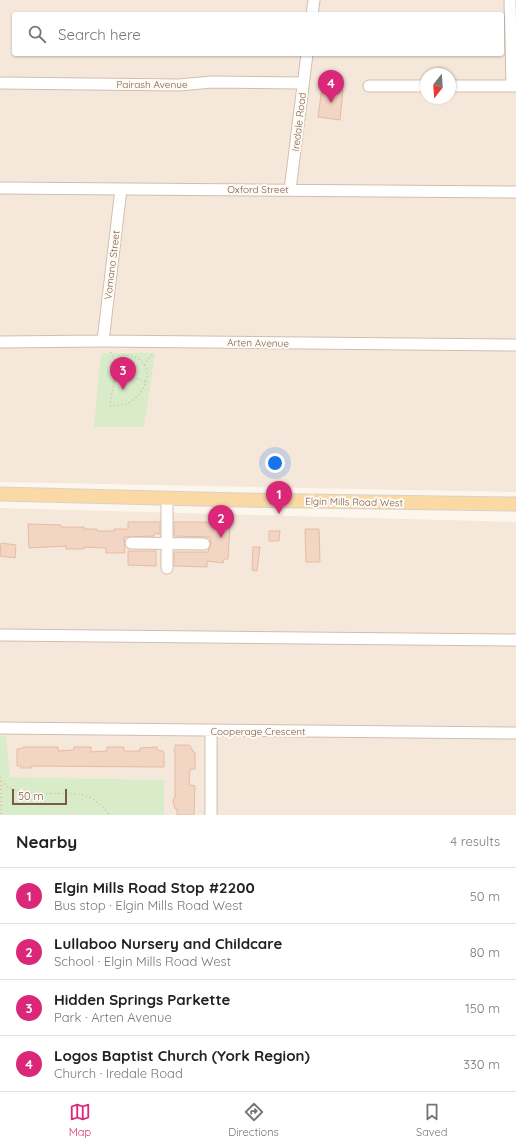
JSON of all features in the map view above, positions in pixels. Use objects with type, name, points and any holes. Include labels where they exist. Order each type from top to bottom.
[{"type":"main road","name":"Elgin Mills Road West","points":[[0,494],[516,504]]},
{"type":"street","points":[[312,12],[314,0]]},
{"type":"street","points":[[456,86],[514,86],[510,0]]},
{"type":"street","name":"Iredale Road","points":[[290,190],[307,56]]},
{"type":"street","name":"Pairash Avenue","points":[[0,84],[179,85],[212,82],[304,83]]},
{"type":"street","points":[[369,86],[420,86]]},
{"type":"street","name":"Oxford Street","points":[[0,188],[516,192]]},
{"type":"street","name":"Vomano Street","points":[[103,341],[121,189]]},
{"type":"street","name":"Arten Avenue","points":[[0,342],[103,341],[516,346]]},
{"type":"street","points":[[167,498],[167,568]]},
{"type":"street","points":[[131,543],[204,544]]},
{"type":"street","points":[[0,635],[516,640]]},
{"type":"street","name":"Cooperage Crescent","points":[[0,728],[516,733]]},
{"type":"street","points":[[211,730],[211,815]]},
{"type":"path","points":[[111,352],[116,363],[116,370],[110,406],[126,404],[133,400],[140,393],[147,378],[146,368],[142,361],[134,356],[121,356],[116,363]]},
{"type":"path","points":[[144,365],[153,353]]},
{"type":"path","points":[[116,370],[120,374],[126,373],[126,367],[123,367],[123,370]]},
{"type":"path","points":[[114,379],[128,375],[146,382]]},
{"type":"path","points":[[0,777],[1,815]]},
{"type":"path","points":[[1,781],[9,788],[23,793],[72,793],[84,795],[95,800],[110,815]]},
{"type":"shaded area","points":[[0,0],[516,0],[516,492],[0,482]]},
{"type":"shaded area","points":[[0,508],[516,522],[516,815],[164,815],[163,780],[10,777],[6,737],[0,736]]},
{"type":"green space","points":[[101,353],[155,353],[144,427],[94,427]]},
{"type":"green space","points":[[0,736],[6,736],[10,777],[164,780],[164,815],[0,815]]},
{"type":"building","points":[[322,87],[343,90],[340,120],[318,117]]},
{"type":"building","points":[[128,522],[160,522],[160,534],[155,533],[154,536],[124,537],[125,553],[106,553],[106,548],[84,547],[84,549],[66,549],[66,546],[29,548],[28,524],[61,525],[61,527],[84,527],[84,529],[97,529],[97,531],[114,531],[114,529],[128,529]]},
{"type":"building","points":[[174,522],[207,522],[230,526],[228,559],[224,559],[223,563],[207,561],[207,567],[174,566],[174,552],[208,552],[211,544],[210,537],[174,536]]},
{"type":"building","points":[[305,529],[319,529],[320,562],[306,562]]},
{"type":"building","points":[[269,531],[280,531],[279,541],[269,541]]},
{"type":"building","points":[[1,543],[16,545],[15,558],[0,556]]},
{"type":"building","points":[[253,547],[260,547],[257,571],[252,570]]},
{"type":"building","points":[[128,551],[156,551],[156,566],[128,565]]},
{"type":"building","points":[[175,745],[189,745],[193,752],[195,752],[195,769],[190,769],[189,785],[195,786],[194,815],[177,815],[177,809],[175,809],[173,801],[175,796]]},
{"type":"building","points":[[23,747],[58,747],[58,751],[74,750],[74,747],[91,747],[91,752],[107,751],[107,747],[124,747],[124,751],[140,751],[140,748],[157,747],[157,750],[163,751],[164,753],[164,767],[31,766],[31,768],[21,768],[21,766],[17,766],[17,749]]},
{"type":"place","name":"Logos Baptist Church (York Region)","points":[[331,103]]},
{"type":"place","name":"Hidden Springs Parkette","points":[[123,390]]},
{"type":"place","name":"Elgin Mills Road Stop #2200","points":[[279,514]]},
{"type":"place","name":"Lullaboo Nursery and Childcare","points":[[221,538]]}]
